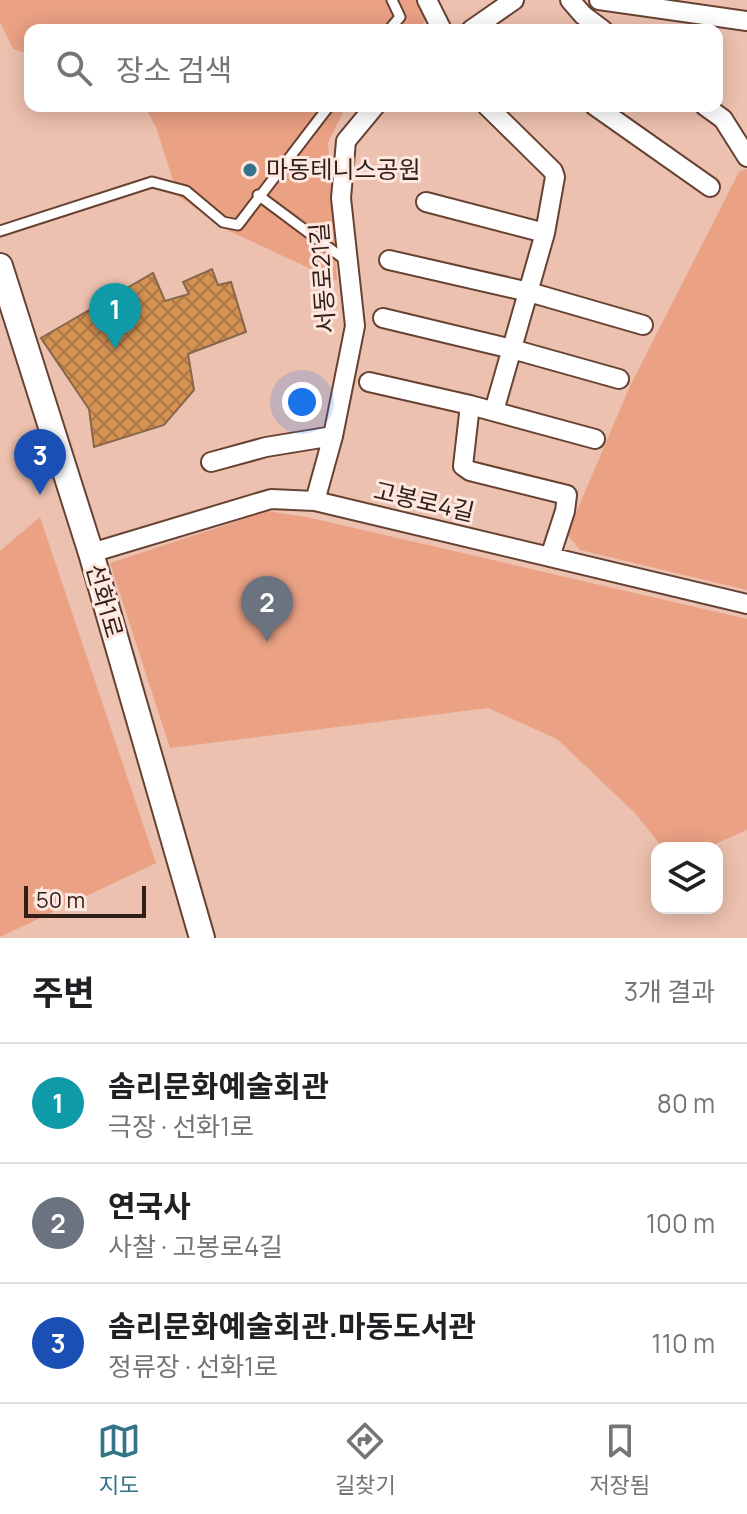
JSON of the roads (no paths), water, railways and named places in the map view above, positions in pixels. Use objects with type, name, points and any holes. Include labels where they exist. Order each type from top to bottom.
[{"type":"street","points":[[427,0],[439,24]]},
{"type":"street","points":[[480,24],[514,0]]},
{"type":"street","points":[[570,0],[595,24]]},
{"type":"street","points":[[599,0],[747,21]]},
{"type":"street","name":"서동로21길","points":[[315,501],[333,436],[355,326],[341,198],[346,141],[370,112]]},
{"type":"street","points":[[493,112],[553,171],[555,177],[545,233],[494,411]]},
{"type":"street","points":[[604,112],[710,187]]},
{"type":"street","points":[[713,112],[723,119],[747,157]]},
{"type":"street","points":[[426,202],[545,233]]},
{"type":"street","points":[[389,260],[529,292],[643,325]]},
{"type":"street","name":"선화1로","points":[[0,266],[4,293],[91,553],[202,938]]},
{"type":"street","points":[[383,318],[619,379]]},
{"type":"street","points":[[369,382],[494,411],[595,439]]},
{"type":"street","points":[[470,405],[463,466],[470,471],[567,495],[550,557]]},
{"type":"street","points":[[211,462],[266,447],[333,436]]},
{"type":"street","name":"고봉로4길","points":[[91,553],[271,499],[315,501],[747,604]]},
{"type":"lane","points":[[392,0],[400,17],[394,24]]},
{"type":"lane","points":[[0,231],[152,182],[186,191],[223,222],[238,225],[324,112]]},
{"type":"lane","points":[[258,195],[348,262]]},
{"type":"place","name":"마동테니스공원","points":[[250,170]]},
{"type":"place","name":"솜리문화예술회관","points":[[115,349]]},
{"type":"place","name":"솜리문화예술회관.마동도서관","points":[[40,495]]},
{"type":"place","name":"연국사","points":[[267,642]]}]
